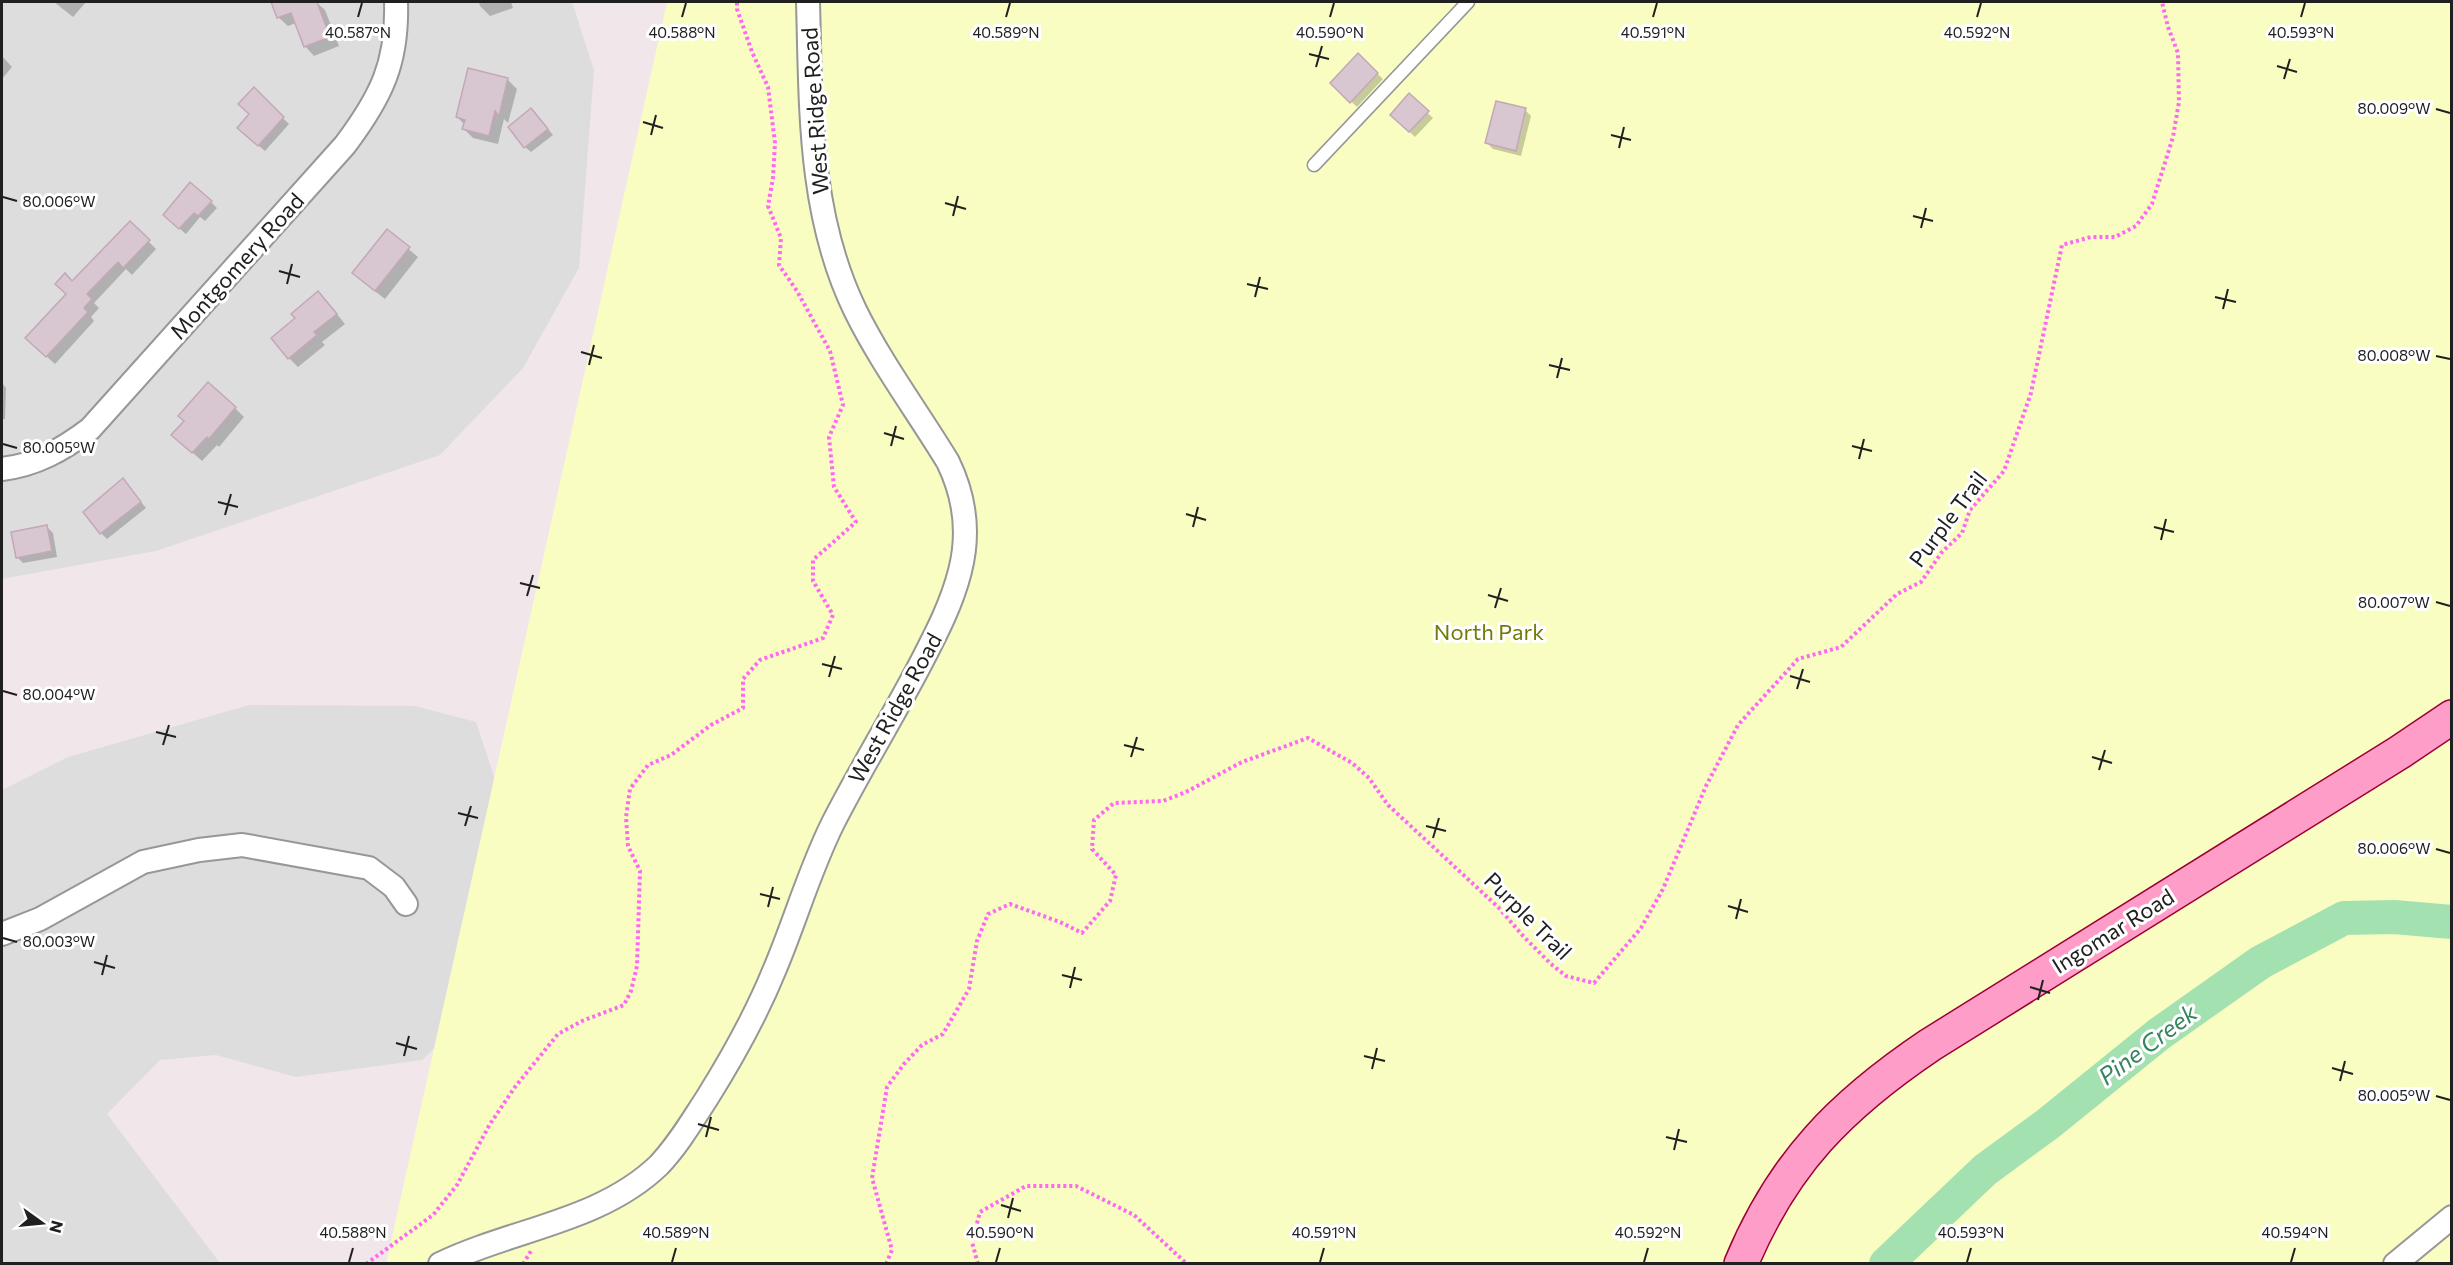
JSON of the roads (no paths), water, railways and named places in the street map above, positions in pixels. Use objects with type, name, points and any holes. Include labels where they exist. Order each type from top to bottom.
[{"type":"main road","name":"Ingomar Road","points":[[1741,1263],[1759,1222],[1795,1165],[1843,1112],[1872,1086],[1930,1045],[2400,752],[2451,717]]},
{"type":"street","name":"Montgomery Road","points":[[2,469],[34,463],[56,453],[90,429],[345,145],[365,119],[392,62],[397,25],[396,2]]},
{"type":"street","name":"West Ridge Road","points":[[440,1263],[576,1214],[617,1196],[643,1179],[675,1147],[712,1090],[748,1027],[774,973],[805,888],[831,827],[940,627],[960,571],[967,529],[958,482],[948,462],[874,346],[854,308],[824,221],[811,119],[808,2]]},
{"type":"street","points":[[2,934],[40,919],[143,862],[199,850],[242,845],[369,868],[394,887],[406,904]]},
{"type":"street","points":[[2395,1263],[2451,1217]]},
{"type":"lane","points":[[1314,165],[1468,2]]},
{"type":"waterway","name":"Pine Creek","points":[[1886,1264],[1985,1170],[2049,1123],[2159,1034],[2261,962],[2344,918],[2394,917],[2452,922]]},
{"type":"park label","name":"North Park","points":[[1489,632]]}]
